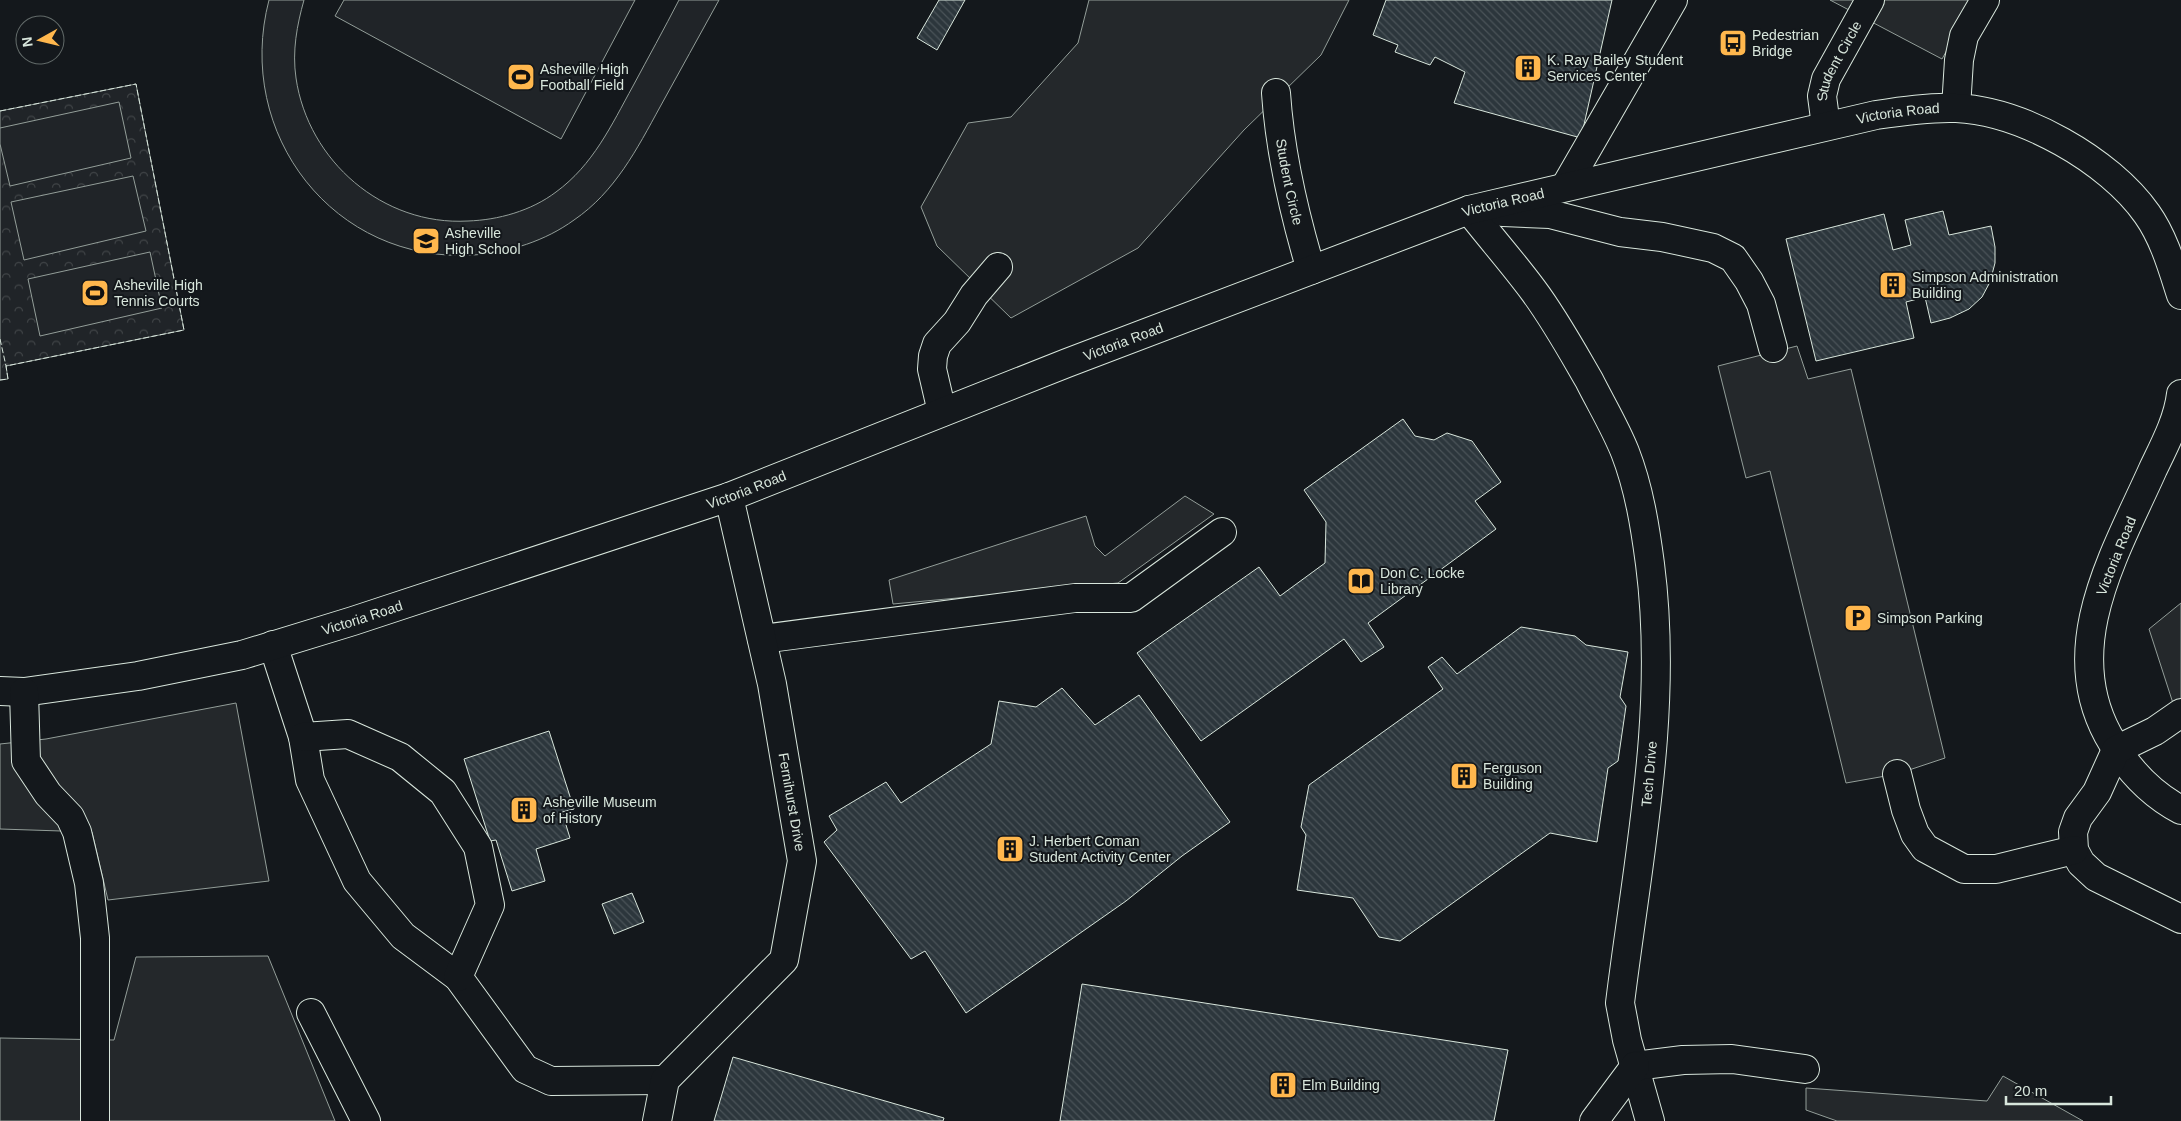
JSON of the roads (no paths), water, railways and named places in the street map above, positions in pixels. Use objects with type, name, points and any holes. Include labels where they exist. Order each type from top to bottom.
[{"type":"street","points":[[1565,187],[1673,0]]},
{"type":"street","name":"Student Circle","points":[[1826,126],[1822,96],[1826,79],[1870,0]]},
{"type":"street","points":[[1956,108],[1959,60],[1964,36],[1985,0]]},
{"type":"street","name":"Student Circle","points":[[1276,93],[1278,123],[1289,181],[1300,231],[1312,270]]},
{"type":"street","name":"Victoria Road","points":[[12,692],[138,676],[242,655],[353,621],[729,497],[942,412],[1469,210],[1826,126],[1915,109],[1956,108],[1989,113],[2036,128],[2082,154],[2118,183],[2147,214],[2167,253],[2181,295]]},
{"type":"street","points":[[1469,210],[1550,214],[1620,232],[1662,237],[1713,248],[1733,258],[1749,281],[1761,304],[1773,348]]},
{"type":"street","name":"Tech Drive","points":[[1469,210],[1533,290],[1566,340],[1606,411],[1624,451],[1645,522],[1656,612],[1657,651],[1650,773],[1620,1003],[1627,1040],[1650,1121]]},
{"type":"street","points":[[942,412],[932,369],[933,356],[938,344],[957,322],[974,296],[998,266]]},
{"type":"street","name":"Victoria Road","points":[[2181,394],[2180,404],[2161,453],[2107,570],[2098,597],[2089,637],[2089,683],[2097,715],[2116,750],[2140,780],[2170,804],[2181,810]]},
{"type":"street","name":"Fernihurst Drive","points":[[665,1080],[784,960],[802,861],[772,684],[729,497]]},
{"type":"street","points":[[762,639],[1075,598],[1131,598],[1222,532]]},
{"type":"street","points":[[273,645],[303,738],[310,780],[357,882],[403,936],[458,977],[526,1069],[551,1081],[665,1080],[657,1121]]},
{"type":"street","points":[[12,692],[26,762],[48,794],[70,817],[77,832],[89,884],[96,938],[96,1121]]},
{"type":"street","points":[[2181,713],[2155,731],[2116,750],[2097,792],[2078,818],[2073,832],[2074,850],[2081,863],[2096,877],[2181,919]]},
{"type":"street","points":[[303,738],[348,734],[400,757],[443,792],[478,847],[490,906],[458,977]]},
{"type":"street","points":[[1897,774],[1906,810],[1915,834],[1925,848],[1964,869],[1996,869],[2074,850]]},
{"type":"street","points":[[311,1013],[366,1121]]},
{"type":"street","points":[[1594,1121],[1635,1066],[1683,1060],[1732,1059],[1805,1069]]},
{"type":"place","name":"Pedestrian Bridge","points":[[1733,43]]},
{"type":"place","name":"K. Ray Bailey Student Services Center","points":[[1528,68]]},
{"type":"place","name":"Asheville High Football Field","points":[[521,77]]},
{"type":"place","name":"Asheville High School","points":[[426,241]]},
{"type":"place","name":"Simpson Administration Building","points":[[1893,285]]},
{"type":"place","name":"Asheville High Tennis Courts","points":[[95,293]]},
{"type":"place","name":"Don C. Locke Library","points":[[1361,581]]},
{"type":"place","name":"Simpson Parking","points":[[1858,618]]},
{"type":"place","name":"Ferguson Building","points":[[1464,776]]},
{"type":"place","name":"Asheville Museum of History","points":[[524,810]]},
{"type":"place","name":"J. Herbert Coman Student Activity Center","points":[[1010,849]]},
{"type":"place","name":"Elm Building","points":[[1283,1085]]}]
